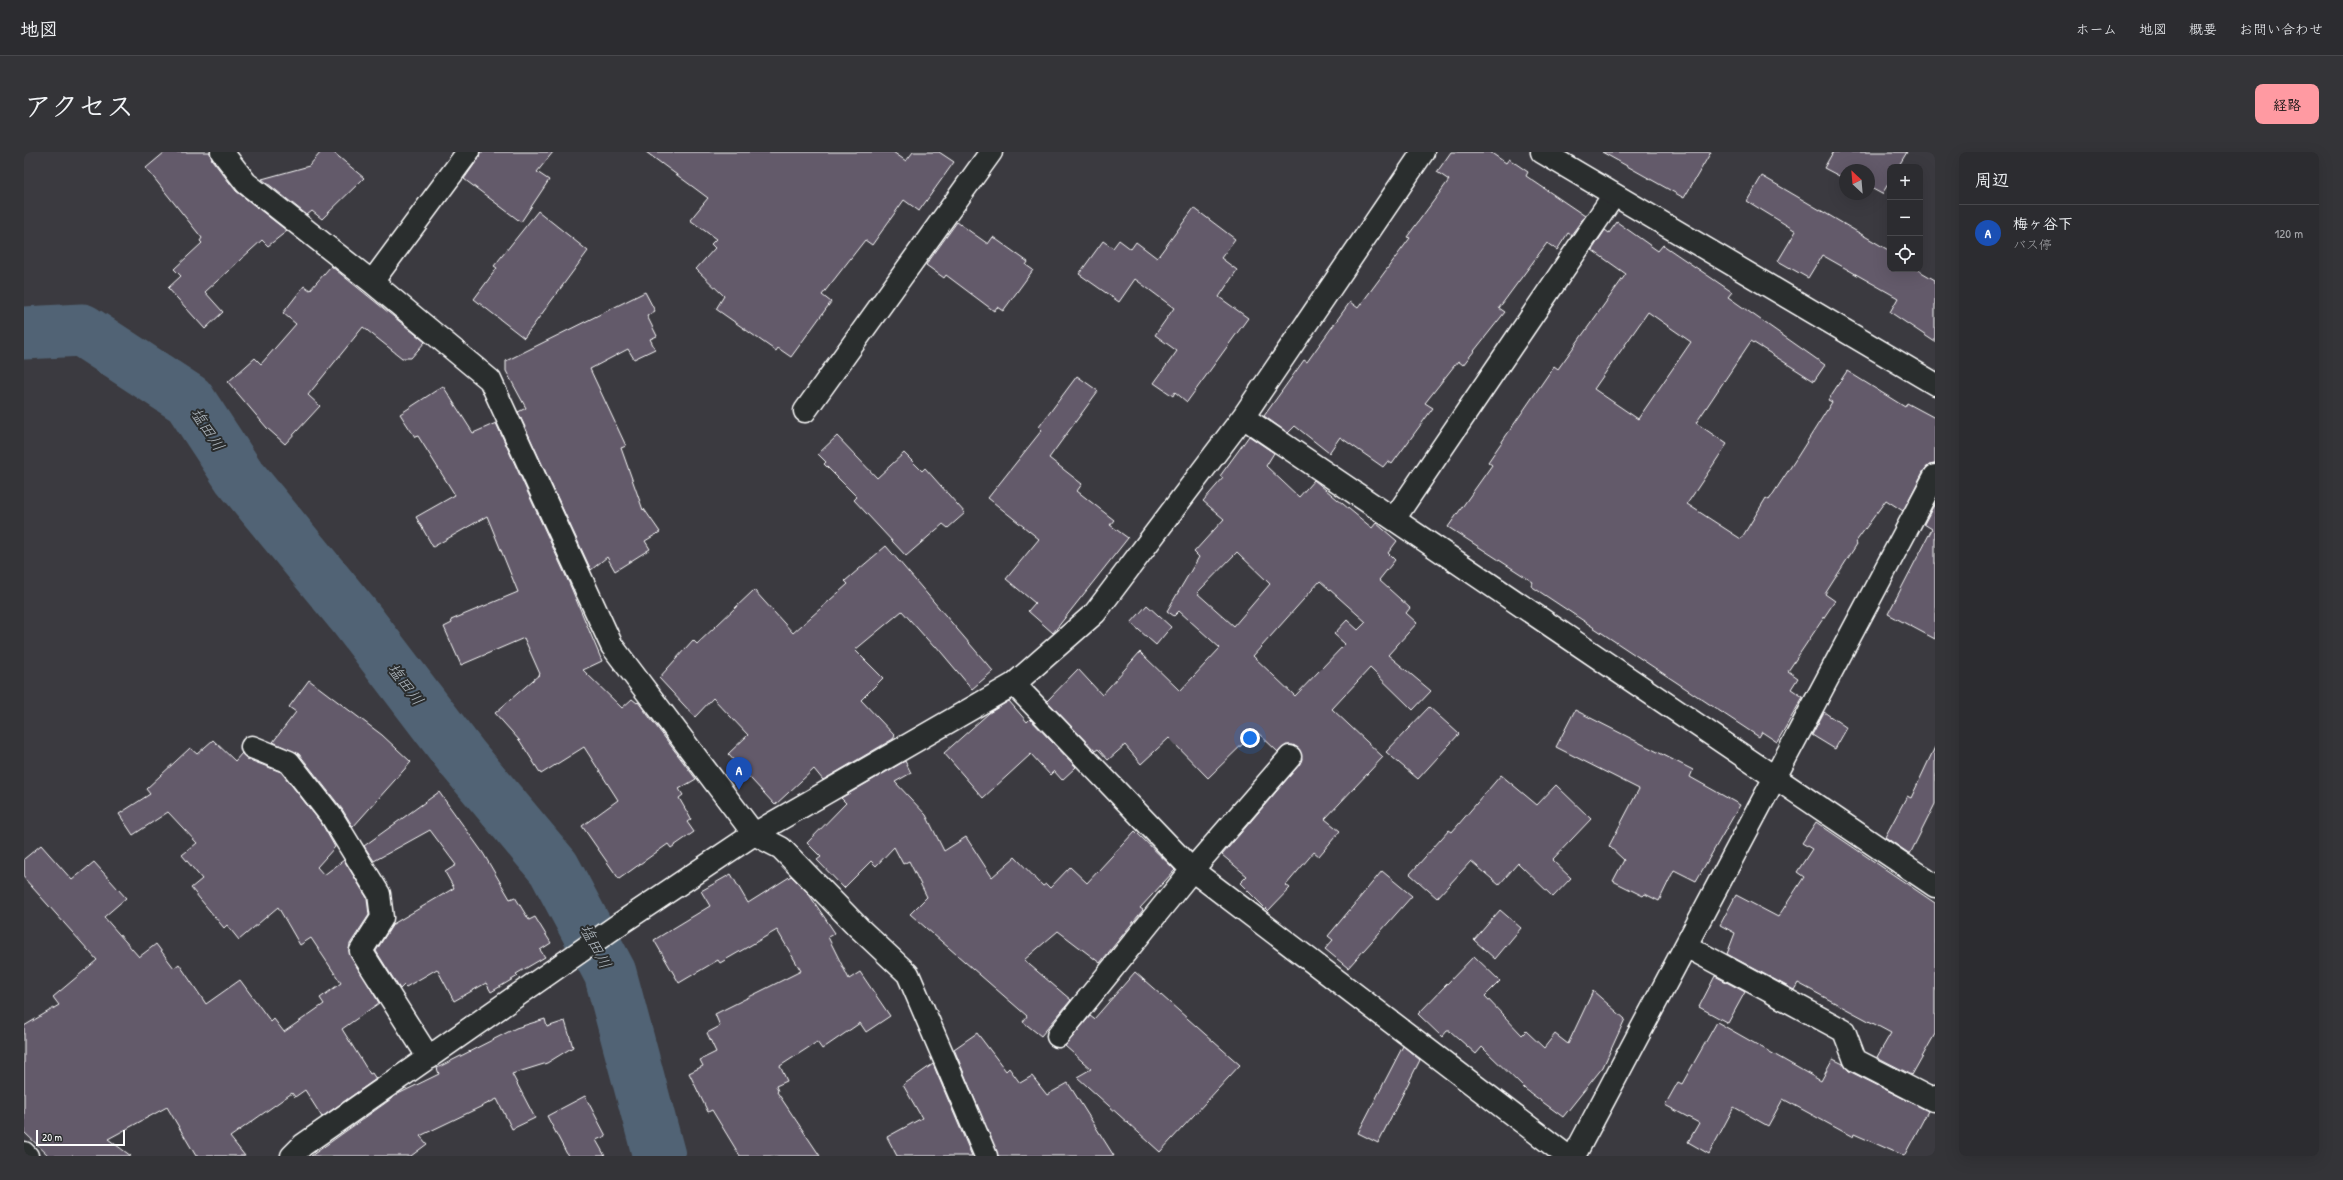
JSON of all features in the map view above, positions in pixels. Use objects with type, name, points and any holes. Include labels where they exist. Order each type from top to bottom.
[{"type":"street","points":[[222,152],[246,183],[372,282],[490,380],[612,646],[754,834],[781,848],[908,974],[986,1156]]},
{"type":"street","points":[[372,282],[468,152]]},
{"type":"street","points":[[805,411],[991,152]]},
{"type":"street","points":[[292,1156],[303,1145],[621,923],[754,834],[1014,684],[1095,613],[1243,417],[1423,152]]},
{"type":"street","points":[[1542,152],[1935,384]]},
{"type":"street","points":[[1394,519],[1614,195]]},
{"type":"street","points":[[1243,417],[1935,886]]},
{"type":"street","points":[[1574,1156],[1935,476]]},
{"type":"street","points":[[1014,684],[1192,870],[1567,1156]]},
{"type":"street","points":[[252,747],[289,762],[332,816],[379,894],[382,918],[361,952],[429,1058]]},
{"type":"street","points":[[1058,1036],[1192,870],[1290,757]]},
{"type":"street","points":[[1686,946],[1844,1031],[1855,1060],[1933,1100],[1935,1097]]},
{"type":"street","points":[[24,1153],[27,1156]]},
{"type":"building","points":[[165,152],[210,152],[212,160],[236,191],[287,231],[268,246],[262,240],[205,292],[223,312],[205,329],[168,288],[181,276],[174,269],[202,243],[200,241],[202,238],[146,168]]},
{"type":"building","points":[[321,152],[333,152],[364,178],[322,219],[312,211],[307,215],[262,179],[309,166]]},
{"type":"building","points":[[480,152],[553,152],[537,172],[549,180],[521,222],[464,179],[478,159]]},
{"type":"building","points":[[646,152],[893,152],[906,161],[913,152],[939,152],[954,162],[919,211],[904,200],[872,245],[865,240],[822,295],[831,302],[791,357],[778,348],[776,351],[716,309],[724,296],[696,269],[715,248],[711,244],[716,239],[690,220],[708,198]]},
{"type":"building","points":[[1451,152],[1490,152],[1506,163],[1509,159],[1528,172],[1526,176],[1585,216],[1571,235],[1568,233],[1557,250],[1547,243],[1499,308],[1505,312],[1463,365],[1458,361],[1425,403],[1433,408],[1392,464],[1388,461],[1383,467],[1340,437],[1329,453],[1295,426],[1288,433],[1264,416],[1304,360],[1307,362],[1350,302],[1358,308],[1410,238],[1407,237],[1449,180],[1437,172]]},
{"type":"building","points":[[1602,152],[1711,152],[1684,198]]},
{"type":"building","points":[[1833,152],[1907,152],[1900,164],[1887,164],[1887,186],[1882,194],[1875,190],[1875,164],[1839,164],[1839,176],[1824,168]]},
{"type":"building","points":[[1762,176],[1887,249],[1887,272],[1921,272],[1935,280],[1935,342],[1890,312],[1898,298],[1822,255],[1808,278],[1778,261],[1796,231],[1747,201]]},
{"type":"building","points":[[1194,208],[1235,239],[1221,258],[1237,270],[1219,297],[1248,318],[1187,402],[1175,392],[1173,396],[1154,383],[1177,351],[1155,335],[1174,308],[1135,279],[1119,302],[1079,274],[1103,241],[1113,248],[1119,240],[1131,249],[1136,242],[1157,258]]},
{"type":"building","points":[[538,211],[588,251],[524,338],[474,299],[497,268],[494,266]]},
{"type":"building","points":[[957,222],[988,244],[993,237],[1028,262],[1026,265],[1033,270],[1003,311],[997,307],[994,311],[946,275],[944,278],[926,265]]},
{"type":"building","points":[[1617,222],[1658,251],[1663,245],[1732,292],[1728,297],[1825,365],[1814,381],[1751,341],[1696,423],[1727,444],[1687,504],[1741,539],[1766,498],[1769,500],[1832,402],[1828,400],[1847,371],[1905,407],[1907,403],[1935,418],[1935,464],[1929,465],[1924,470],[1903,511],[1886,500],[1855,543],[1857,544],[1825,594],[1835,601],[1788,671],[1798,678],[1791,689],[1803,697],[1777,742],[1762,732],[1759,737],[1531,586],[1533,582],[1448,527],[1492,465],[1488,462],[1554,366],[1558,369],[1626,274],[1592,250],[1605,230],[1609,233]],"holes":[[[1648,312],[1691,342],[1638,419],[1594,389]]]},
{"type":"building","points":[[331,266],[425,342],[411,358],[402,358],[363,327],[308,395],[320,406],[285,444],[267,428],[228,382],[255,358],[261,364],[296,324],[283,313],[304,286],[310,290]]},
{"type":"building","points":[[645,292],[655,311],[647,316],[657,336],[650,339],[655,349],[634,359],[628,349],[590,369],[626,446],[621,448],[643,510],[644,509],[660,532],[645,541],[650,549],[615,571],[607,557],[591,570],[518,412],[526,408],[506,371],[506,361]]},
{"type":"building","points":[[1077,376],[1098,391],[1049,458],[1082,484],[1077,491],[1114,520],[1110,525],[1128,538],[1053,633],[1028,611],[1035,603],[1006,579],[1039,539],[988,498],[1042,430],[1039,427]]},
{"type":"building","points":[[443,386],[473,433],[496,423],[570,585],[602,661],[583,670],[622,708],[632,699],[637,703],[638,702],[696,779],[679,789],[683,795],[679,798],[691,819],[687,822],[694,832],[671,848],[668,844],[619,879],[582,826],[618,800],[584,747],[541,774],[520,741],[495,713],[540,674],[524,638],[461,665],[444,627],[452,623],[451,620],[518,592],[487,516],[433,547],[416,517],[455,495],[418,436],[415,437],[400,414]]},
{"type":"building","points":[[837,436],[877,478],[904,453],[922,471],[925,468],[965,513],[948,528],[943,524],[906,556],[854,500],[857,497],[824,464],[826,462],[818,454]]},
{"type":"building","points":[[1249,436],[1274,453],[1266,466],[1299,497],[1314,480],[1372,528],[1376,523],[1397,541],[1388,553],[1395,560],[1379,580],[1410,608],[1406,613],[1417,623],[1388,655],[1431,691],[1413,710],[1370,668],[1332,709],[1383,757],[1325,819],[1340,831],[1319,856],[1314,852],[1286,885],[1290,888],[1268,911],[1240,883],[1247,876],[1222,855],[1299,765],[1302,759],[1298,748],[1293,745],[1286,745],[1278,752],[1256,731],[1208,778],[1169,738],[1141,764],[1125,745],[1108,760],[1098,749],[1095,751],[1047,701],[1078,669],[1102,695],[1140,652],[1180,691],[1220,648],[1179,611],[1174,616],[1167,611],[1199,557],[1194,552],[1224,519],[1203,501],[1223,478],[1220,476]],"holes":[[[1237,552],[1270,584],[1234,626],[1197,593]],[[1320,581],[1366,622],[1358,630],[1347,620],[1334,634],[1345,644],[1295,696],[1253,656]]]},
{"type":"building","points":[[1935,503],[1935,639],[1888,614],[1932,529],[1924,524]]},
{"type":"building","points":[[886,546],[993,671],[972,689],[936,646],[934,647],[902,611],[855,650],[883,678],[861,700],[895,736],[893,739],[823,780],[814,769],[775,805],[728,754],[748,735],[713,698],[695,717],[659,678],[693,640],[697,644],[754,590],[793,633],[848,584],[845,581]]},
{"type":"building","points":[[1147,605],[1171,627],[1156,645],[1131,623]]},
{"type":"building","points":[[309,680],[382,735],[411,762],[353,827],[342,809],[299,754],[273,742],[296,712],[289,707]]},
{"type":"building","points":[[1009,701],[1027,722],[1030,719],[1076,767],[1062,780],[1054,771],[1050,775],[1031,754],[983,798],[944,753],[989,713]]},
{"type":"building","points":[[1429,707],[1459,734],[1418,779],[1386,752]]},
{"type":"building","points":[[1575,710],[1693,770],[1690,777],[1740,805],[1696,881],[1674,870],[1659,901],[1645,894],[1643,896],[1613,881],[1624,860],[1609,846],[1639,789],[1556,747]]},
{"type":"building","points":[[1824,712],[1847,728],[1835,749],[1812,735]]},
{"type":"building","points":[[213,740],[235,761],[242,753],[247,759],[281,772],[322,824],[335,847],[317,867],[324,875],[344,860],[367,898],[369,915],[350,944],[349,951],[379,1003],[342,1029],[370,1074],[372,1073],[376,1079],[322,1117],[305,1090],[295,1097],[292,1093],[230,1137],[245,1156],[196,1156],[167,1107],[108,1139],[131,1156],[49,1156],[24,1132],[24,1026],[59,1005],[53,997],[97,960],[24,878],[24,859],[41,845],[72,880],[94,862],[126,898],[104,917],[139,957],[156,944],[174,968],[179,964],[206,1004],[240,980],[271,1022],[274,1019],[284,1032],[324,1004],[320,998],[341,983],[311,938],[300,945],[278,907],[239,940],[227,925],[224,928],[191,888],[202,879],[182,855],[197,843],[168,812],[133,835],[119,814],[150,794],[146,789],[190,748],[197,754]]},
{"type":"building","points":[[1935,747],[1935,804],[1910,854],[1885,837],[1907,796],[1911,798]]},
{"type":"building","points":[[905,761],[911,773],[895,782],[926,815],[944,851],[966,837],[992,877],[1015,857],[1043,886],[1046,884],[1050,888],[1070,867],[1087,883],[1135,831],[1175,870],[1140,908],[1143,910],[1100,963],[1058,931],[1024,960],[1071,1000],[1041,1036],[1023,1022],[1027,1016],[910,914],[927,897],[909,861],[903,864],[894,847],[876,866],[871,861],[844,888],[817,860],[821,857],[807,843],[846,803],[841,798]]},
{"type":"building","points":[[1501,775],[1537,805],[1556,785],[1591,819],[1552,860],[1571,878],[1553,897],[1518,863],[1499,885],[1471,861],[1437,898],[1410,874],[1449,830],[1452,832]]},
{"type":"building","points":[[439,792],[483,853],[510,899],[515,897],[529,920],[535,917],[551,943],[540,950],[545,957],[516,974],[518,976],[491,992],[486,983],[454,1001],[437,969],[406,987],[404,985],[400,989],[376,951],[393,924],[454,888],[445,872],[456,865],[430,830],[374,861],[364,846]]},
{"type":"building","points":[[1816,822],[1935,903],[1935,1034],[1912,1075],[1877,1057],[1891,1033],[1798,983],[1794,990],[1727,954],[1735,933],[1720,925],[1736,895],[1778,917],[1804,877],[1797,872],[1812,849],[1802,843]]},
{"type":"building","points":[[1382,871],[1412,896],[1348,968],[1325,949],[1333,940],[1328,936]]},
{"type":"building","points":[[731,874],[748,903],[791,876],[808,893],[835,933],[828,937],[849,979],[860,972],[890,1016],[866,1032],[860,1023],[822,1049],[817,1042],[780,1066],[787,1081],[776,1086],[777,1092],[820,1156],[740,1156],[712,1110],[708,1112],[689,1073],[703,1066],[700,1060],[716,1052],[707,1033],[720,1026],[715,1014],[801,971],[777,930],[720,963],[718,960],[679,983],[654,940],[710,906],[701,891]]},
{"type":"building","points":[[1500,910],[1521,928],[1495,959],[1474,940]]},
{"type":"building","points":[[1474,956],[1500,981],[1485,996],[1522,1035],[1526,1031],[1544,1048],[1555,1034],[1568,1044],[1593,991],[1625,1019],[1603,1067],[1563,1117],[1525,1089],[1482,1047],[1476,1054],[1450,1031],[1447,1031],[1442,1037],[1418,1014]]},
{"type":"building","points":[[1135,972],[1240,1065],[1160,1152],[1077,1077],[1091,1069],[1065,1046],[1090,1016],[1094,1019]]},
{"type":"building","points":[[1715,976],[1745,992],[1728,1023],[1699,1007]]},
{"type":"building","points":[[545,1019],[547,1027],[565,1021],[573,1047],[547,1063],[512,1074],[535,1118],[512,1129],[497,1099],[420,1136],[427,1144],[411,1156],[311,1156],[398,1094],[439,1074],[437,1068],[516,1028]]},
{"type":"building","points":[[1717,1022],[1821,1081],[1833,1059],[1843,1064],[1849,1071],[1928,1111],[1904,1156],[1854,1134],[1853,1137],[1783,1099],[1768,1126],[1734,1107],[1709,1154],[1688,1142],[1699,1123],[1665,1105],[1678,1082],[1682,1084]]},
{"type":"building","points":[[977,1033],[1006,1071],[1009,1068],[1020,1083],[1032,1076],[1047,1095],[1068,1083],[1114,1156],[998,1156],[954,1049]]},
{"type":"building","points":[[1403,1046],[1420,1060],[1378,1143],[1358,1133]]},
{"type":"building","points":[[933,1064],[972,1156],[897,1156],[887,1137],[922,1118],[903,1085]]},
{"type":"building","points":[[585,1096],[606,1136],[596,1140],[605,1156],[568,1156],[547,1116]]},
{"type":"waterway","name":"塩田川","points":[[24,333],[82,330],[189,400],[239,476],[354,616],[463,759],[554,868],[610,973],[659,1156]]},
{"type":"place","name":"梅ヶ谷下","points":[[739,790]]}]
